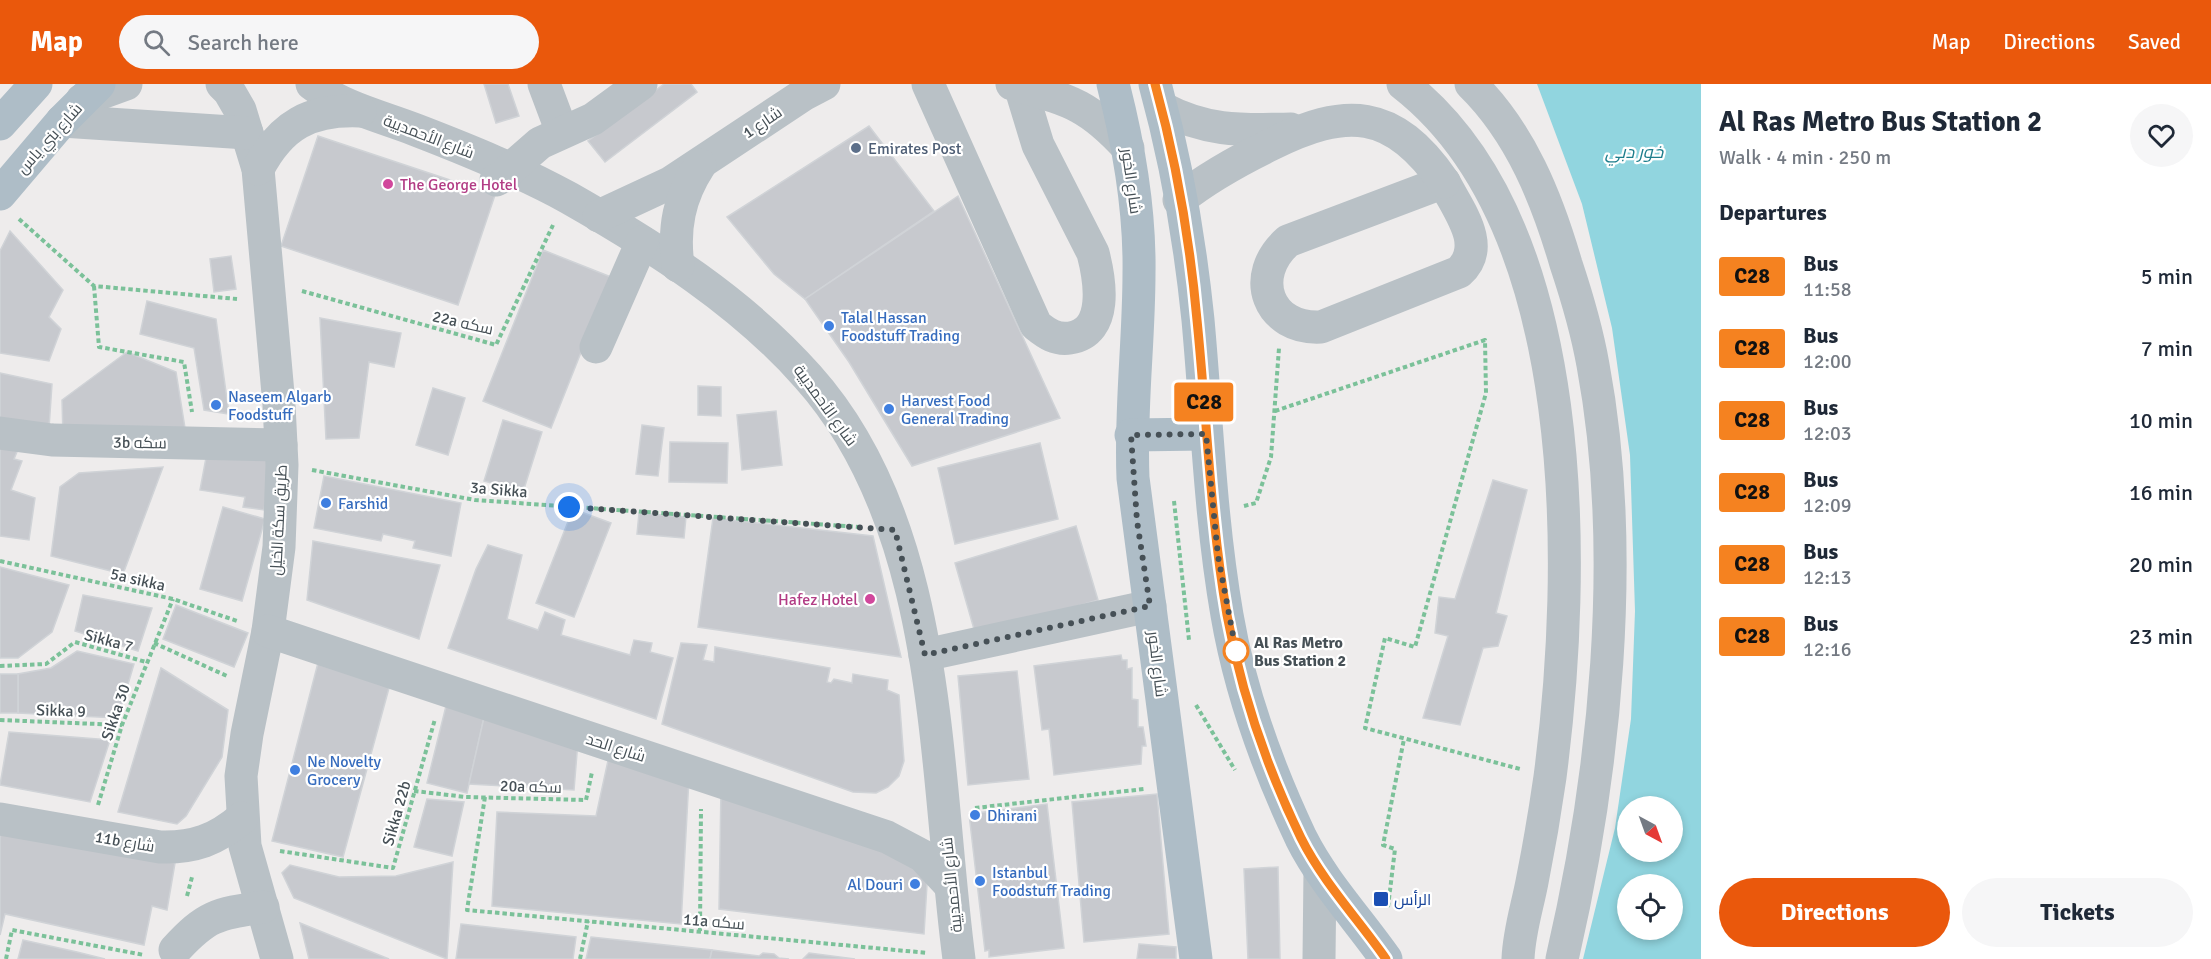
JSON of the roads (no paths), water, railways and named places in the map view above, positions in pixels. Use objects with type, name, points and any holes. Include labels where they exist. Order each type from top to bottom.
[{"type":"main road","points":[[0,124],[36,84]]},
{"type":"main road","name":"شارع الخور","points":[[1113,84],[1128,148],[1134,189],[1139,273],[1131,435],[1137,521],[1196,959]]},
{"type":"main road","points":[[1159,96],[1179,200],[1197,318],[1212,513],[1227,617],[1245,693],[1271,767],[1302,839],[1320,871],[1382,953]]},
{"type":"main road","name":"شارع بني ياس","points":[[9,206],[81,102]]},
{"type":"main road","points":[[1131,435],[1206,434]]},
{"type":"street","points":[[81,102],[126,84]]},
{"type":"street","name":"طريق سكة الخيل","points":[[222,84],[235,100],[258,170],[282,455],[279,547],[268,632],[241,776],[243,832],[277,959]]},
{"type":"street","name":"شارع الأحمديية","points":[[312,84],[328,96],[361,111],[431,136],[510,169],[599,216],[678,266],[748,317],[810,379],[859,450],[895,530],[925,655],[959,957]]},
{"type":"street","points":[[543,84],[562,132]]},
{"type":"street","points":[[510,169],[540,143],[593,119],[640,84]]},
{"type":"street","name":"شارع 1","points":[[599,216],[655,192],[802,95],[824,84]]},
{"type":"street","points":[[928,84],[1036,325],[1046,334],[1059,338],[1073,338],[1090,327],[1096,317],[1100,289],[1098,271],[1093,254],[1030,126],[1016,85]]},
{"type":"street","points":[[1472,84],[1518,147],[1551,213],[1582,315],[1593,365],[1603,435],[1609,540],[1602,719],[1583,857],[1562,959]]},
{"type":"street","points":[[1016,85],[1045,91],[1076,104],[1111,129],[1128,148]]},
{"type":"street","points":[[1381,124],[1407,88],[1454,134],[1497,199],[1514,235],[1538,321],[1558,434],[1564,571],[1560,675],[1550,776],[1540,841],[1519,937],[1518,959]]},
{"type":"street","points":[[1159,96],[1180,117],[1221,129],[1302,129],[1347,119],[1381,124],[1412,143],[1444,182],[1471,236],[1473,246],[1467,265],[1458,272],[1321,327],[1307,327],[1293,323],[1281,315],[1267,291],[1266,277],[1277,251],[1288,242],[1444,182]]},
{"type":"street","points":[[81,102],[247,133]]},
{"type":"street","points":[[258,170],[268,151],[282,135],[299,122],[318,114],[361,111]]},
{"type":"street","points":[[1179,200],[1216,172],[1302,129]]},
{"type":"street","points":[[678,266],[676,237],[680,206],[700,163]]},
{"type":"street","points":[[596,347],[642,242]]},
{"type":"street","name":"3b سكه","points":[[0,433],[52,440],[196,443],[282,455]]},
{"type":"street","points":[[925,655],[1150,606]]},
{"type":"street","name":"شارع الحد","points":[[268,632],[906,845],[938,869],[950,885]]},
{"type":"street","name":"11b شارع","points":[[0,819],[160,847],[182,848],[224,834],[243,832]]},
{"type":"street","points":[[1320,871],[1324,953]]},
{"type":"street","points":[[175,950],[193,930],[209,918],[219,914],[263,908]]},
{"type":"water","name":"خور دبي","points":[[1537,84],[1701,84],[1701,959],[1583,959],[1617,814],[1617,862],[1683,862],[1683,796],[1620,796],[1631,719],[1635,611],[1630,455],[1612,328],[1582,204]]},
{"type":"place","name":"Emirates Post","points":[[856,148]]},
{"type":"place","name":"The George Hotel","points":[[388,184]]},
{"type":"place","name":"Talal Hassan Foodstuff Trading","points":[[829,326]]},
{"type":"place","name":"Naseem Algarb Foodstuff","points":[[216,405]]},
{"type":"place","name":"Harvest Food General Trading","points":[[889,409]]},
{"type":"place","name":"Farshid","points":[[326,503]]},
{"type":"place","name":"Hafez Hotel","points":[[870,599]]},
{"type":"place","name":"Al Ras Metro Bus Station 2","points":[[1236,651]]},
{"type":"place","name":"Ne Novelty Grocery","points":[[295,770]]},
{"type":"place","name":"Dhirani","points":[[975,815]]},
{"type":"place","name":"Istanbul Foodstuff Trading","points":[[980,881]]},
{"type":"place","name":"Al Douri","points":[[915,884]]},
{"type":"place","name":"الرأس","points":[[1381,899]]}]
